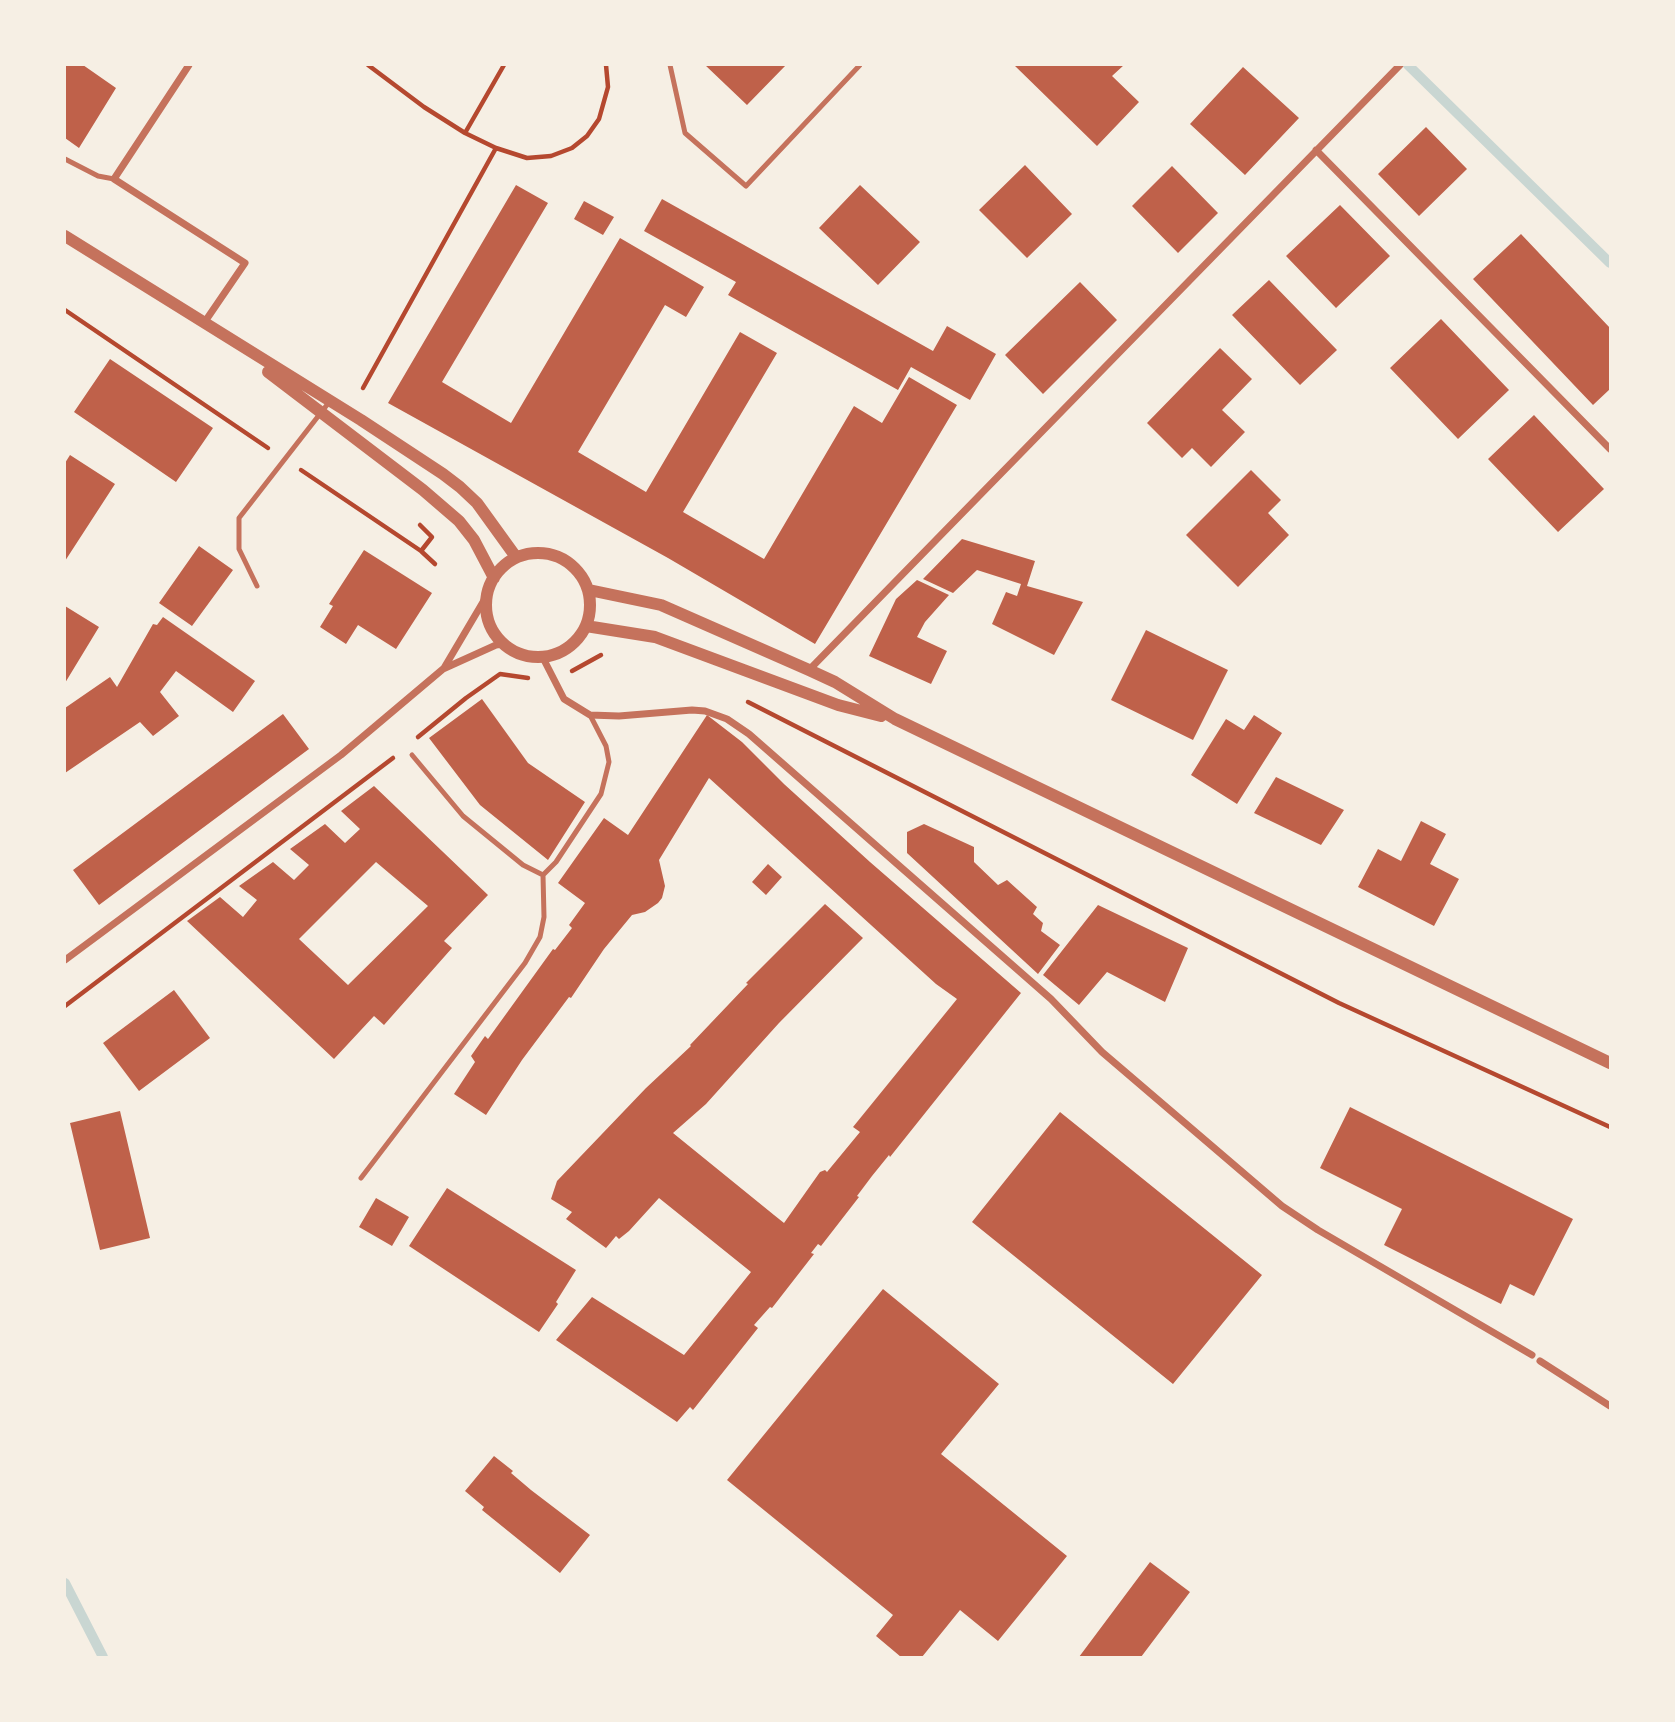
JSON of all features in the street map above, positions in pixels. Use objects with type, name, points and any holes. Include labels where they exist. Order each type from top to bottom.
[{"type":"street","points":[[190,65],[114,179],[245,263],[204,323]]},
{"type":"street","points":[[810,670],[1398,66]]},
{"type":"street","points":[[1316,150],[1610,449]]},
{"type":"street","points":[[65,236],[330,401],[460,486],[477,503],[516,557]]},
{"type":"street","points":[[204,323],[459,521],[474,540],[494,578]]},
{"type":"street","points":[[443,669],[486,597],[494,578],[516,557],[538,552],[560,557],[578,570],[589,590],[591,609],[586,626],[575,642],[560,652],[542,656],[522,654],[504,644],[490,623],[486,597]]},
{"type":"street","points":[[589,590],[661,605],[810,670],[895,719],[1610,1063]]},
{"type":"street","points":[[586,626],[655,638],[838,705],[895,719]]},
{"type":"street","points":[[65,960],[341,755],[443,669],[496,645],[504,644]]},
{"type":"street","points":[[542,656],[564,699],[590,715],[705,711],[727,719],[749,734],[1051,999],[1102,1052],[1282,1206],[1318,1230],[1532,1355]]},
{"type":"street","points":[[1539,1361],[1610,1406]]},
{"type":"lane","points":[[670,65],[685,132],[746,186],[860,65]]},
{"type":"lane","points":[[65,159],[98,176],[114,179]]},
{"type":"lane","points":[[257,586],[239,549],[239,518],[330,401]]},
{"type":"lane","points":[[361,1178],[525,963],[540,937],[544,917],[543,875],[556,862],[601,794],[609,762],[606,746],[590,715]]},
{"type":"lane","points":[[412,755],[463,816],[523,866],[543,875]]},
{"type":"path","points":[[368,65],[424,107],[465,133],[496,148],[527,158],[551,156],[572,148],[587,136],[599,119],[608,87],[606,65]]},
{"type":"path","points":[[465,133],[504,65]]},
{"type":"path","points":[[363,388],[496,148]]},
{"type":"path","points":[[65,310],[421,551],[435,564]]},
{"type":"path","points":[[412,742],[500,674],[553,681],[602,654]]},
{"type":"path","points":[[741,699],[1339,1003],[1610,1127]]},
{"type":"path","points":[[65,1006],[402,751]]},
{"type":"building","points":[[65,65],[83,65],[116,88],[79,148],[65,138]]},
{"type":"building","points":[[705,65],[786,65],[747,105]]},
{"type":"building","points":[[1014,65],[1124,65],[1112,76],[1139,102],[1097,146]]},
{"type":"building","points":[[1243,67],[1299,118],[1245,175],[1190,124]]},
{"type":"building","points":[[1426,127],[1467,169],[1419,216],[1378,174]]},
{"type":"building","points":[[1025,165],[1072,214],[1027,258],[979,210]]},
{"type":"building","points":[[1172,166],[1218,213],[1178,253],[1132,206]]},
{"type":"building","points":[[516,185],[548,203],[442,382],[511,423],[620,238],[704,287],[686,317],[665,305],[578,452],[646,492],[740,332],[777,353],[683,512],[764,559],[854,406],[882,423],[909,377],[957,405],[815,644],[668,558],[388,403]]},
{"type":"building","points":[[860,185],[920,242],[878,285],[819,228]]},
{"type":"building","points":[[662,199],[933,351],[947,326],[996,354],[970,400],[911,367],[898,390],[728,295],[736,282],[644,231]]},
{"type":"building","points":[[584,201],[614,217],[603,235],[574,219]]},
{"type":"building","points":[[1340,205],[1390,256],[1336,308],[1286,256]]},
{"type":"building","points":[[1521,234],[1610,328],[1610,389],[1593,405],[1473,279]]},
{"type":"building","points":[[1269,280],[1337,350],[1300,385],[1232,315]]},
{"type":"building","points":[[1080,282],[1117,320],[1043,394],[1005,355]]},
{"type":"building","points":[[1441,319],[1509,390],[1458,439],[1390,368]]},
{"type":"building","points":[[1220,348],[1252,379],[1222,410],[1245,432],[1211,467],[1192,448],[1182,458],[1147,423]]},
{"type":"building","points":[[110,359],[213,428],[176,482],[74,412]]},
{"type":"building","points":[[1534,415],[1604,489],[1558,532],[1488,459]]},
{"type":"building","points":[[70,455],[115,484],[65,561],[65,463]]},
{"type":"building","points":[[1251,470],[1281,500],[1268,513],[1289,535],[1238,587],[1186,535]]},
{"type":"building","points":[[962,539],[1035,561],[1027,586],[1083,602],[1054,655],[992,624],[1006,592],[1017,596],[1021,584],[977,570],[953,593],[923,579]]},
{"type":"building","points":[[199,546],[233,570],[192,626],[159,603]]},
{"type":"building","points":[[364,550],[432,593],[396,649],[358,625],[346,644],[320,627],[333,606],[329,604]]},
{"type":"building","points":[[917,580],[949,595],[925,622],[917,637],[947,651],[931,684],[869,656],[896,599]]},
{"type":"building","points":[[65,606],[99,627],[65,683]]},
{"type":"building","points":[[163,617],[255,681],[233,712],[176,671],[160,692],[179,716],[153,736],[140,722],[65,773],[65,708],[110,677],[117,687],[153,624],[157,625]]},
{"type":"building","points":[[1146,630],[1228,670],[1193,740],[1111,700]]},
{"type":"building","points":[[482,699],[528,763],[585,802],[548,860],[480,805],[429,738]]},
{"type":"building","points":[[283,714],[309,749],[99,905],[73,870]]},
{"type":"building","points":[[707,715],[742,742],[870,862],[1021,993],[872,1176],[821,1246],[818,1244],[811,1253],[814,1254],[772,1308],[770,1307],[754,1325],[758,1328],[693,1410],[690,1407],[677,1422],[556,1340],[592,1297],[684,1355],[751,1272],[659,1198],[629,1231],[619,1239],[616,1236],[606,1248],[566,1219],[572,1212],[551,1199],[557,1181],[646,1088],[691,1046],[748,984],[746,983],[825,904],[863,938],[779,1023],[706,1104],[673,1133],[784,1223],[820,1172],[827,1172],[860,1132],[853,1127],[957,999],[936,984],[709,778],[659,860],[665,886],[658,903],[645,912],[632,915],[604,949],[571,998],[569,997],[522,1060],[486,1115],[454,1094],[475,1062],[471,1056],[485,1036],[488,1039],[553,949],[555,950],[572,928],[569,925],[585,903],[558,883],[604,818],[628,835]]},
{"type":"building","points":[[1254,715],[1282,733],[1237,804],[1191,775],[1226,719],[1244,730]]},
{"type":"building","points":[[1276,777],[1344,810],[1321,845],[1254,813]]},
{"type":"building","points":[[374,786],[488,895],[444,941],[452,948],[384,1025],[374,1016],[334,1059],[187,921],[220,897],[243,917],[257,900],[239,886],[273,862],[294,880],[309,865],[290,849],[325,824],[345,843],[360,829],[341,811]],"holes":[[[376,862],[428,906],[348,985],[299,939]]]},
{"type":"building","points":[[1421,821],[1446,834],[1430,864],[1459,879],[1434,926],[1358,887],[1378,849],[1401,861]]},
{"type":"building","points":[[924,824],[974,847],[974,862],[998,885],[1007,880],[1037,907],[1033,914],[1043,923],[1041,931],[1060,945],[1038,974],[907,853],[907,832]]},
{"type":"building","points":[[768,864],[782,877],[766,895],[752,882]]},
{"type":"building","points":[[1098,905],[1188,948],[1165,1002],[1107,972],[1079,1005],[1043,975]]},
{"type":"building","points":[[174,990],[210,1038],[139,1091],[103,1043]]},
{"type":"building","points":[[1350,1107],[1573,1219],[1534,1296],[1510,1284],[1501,1304],[1384,1245],[1402,1209],[1320,1168]]},
{"type":"building","points":[[120,1111],[150,1238],[100,1250],[70,1123]]},
{"type":"building","points":[[1060,1112],[1262,1275],[1173,1384],[972,1222]]},
{"type":"building","points":[[447,1188],[576,1270],[539,1332],[409,1246]]},
{"type":"building","points":[[376,1198],[409,1217],[392,1246],[359,1227]]},
{"type":"building","points":[[883,1289],[999,1384],[941,1454],[1067,1556],[998,1641],[960,1610],[922,1657],[901,1657],[876,1636],[893,1615],[727,1480]]},
{"type":"building","points":[[494,1456],[531,1490],[590,1535],[560,1573],[482,1510],[484,1507],[465,1491]]},
{"type":"building","points":[[1150,1562],[1190,1592],[1141,1657],[1079,1657]]},
{"type":"waterway","points":[[1408,65],[1610,263]]},
{"type":"waterway","points":[[65,1583],[103,1657]]}]
